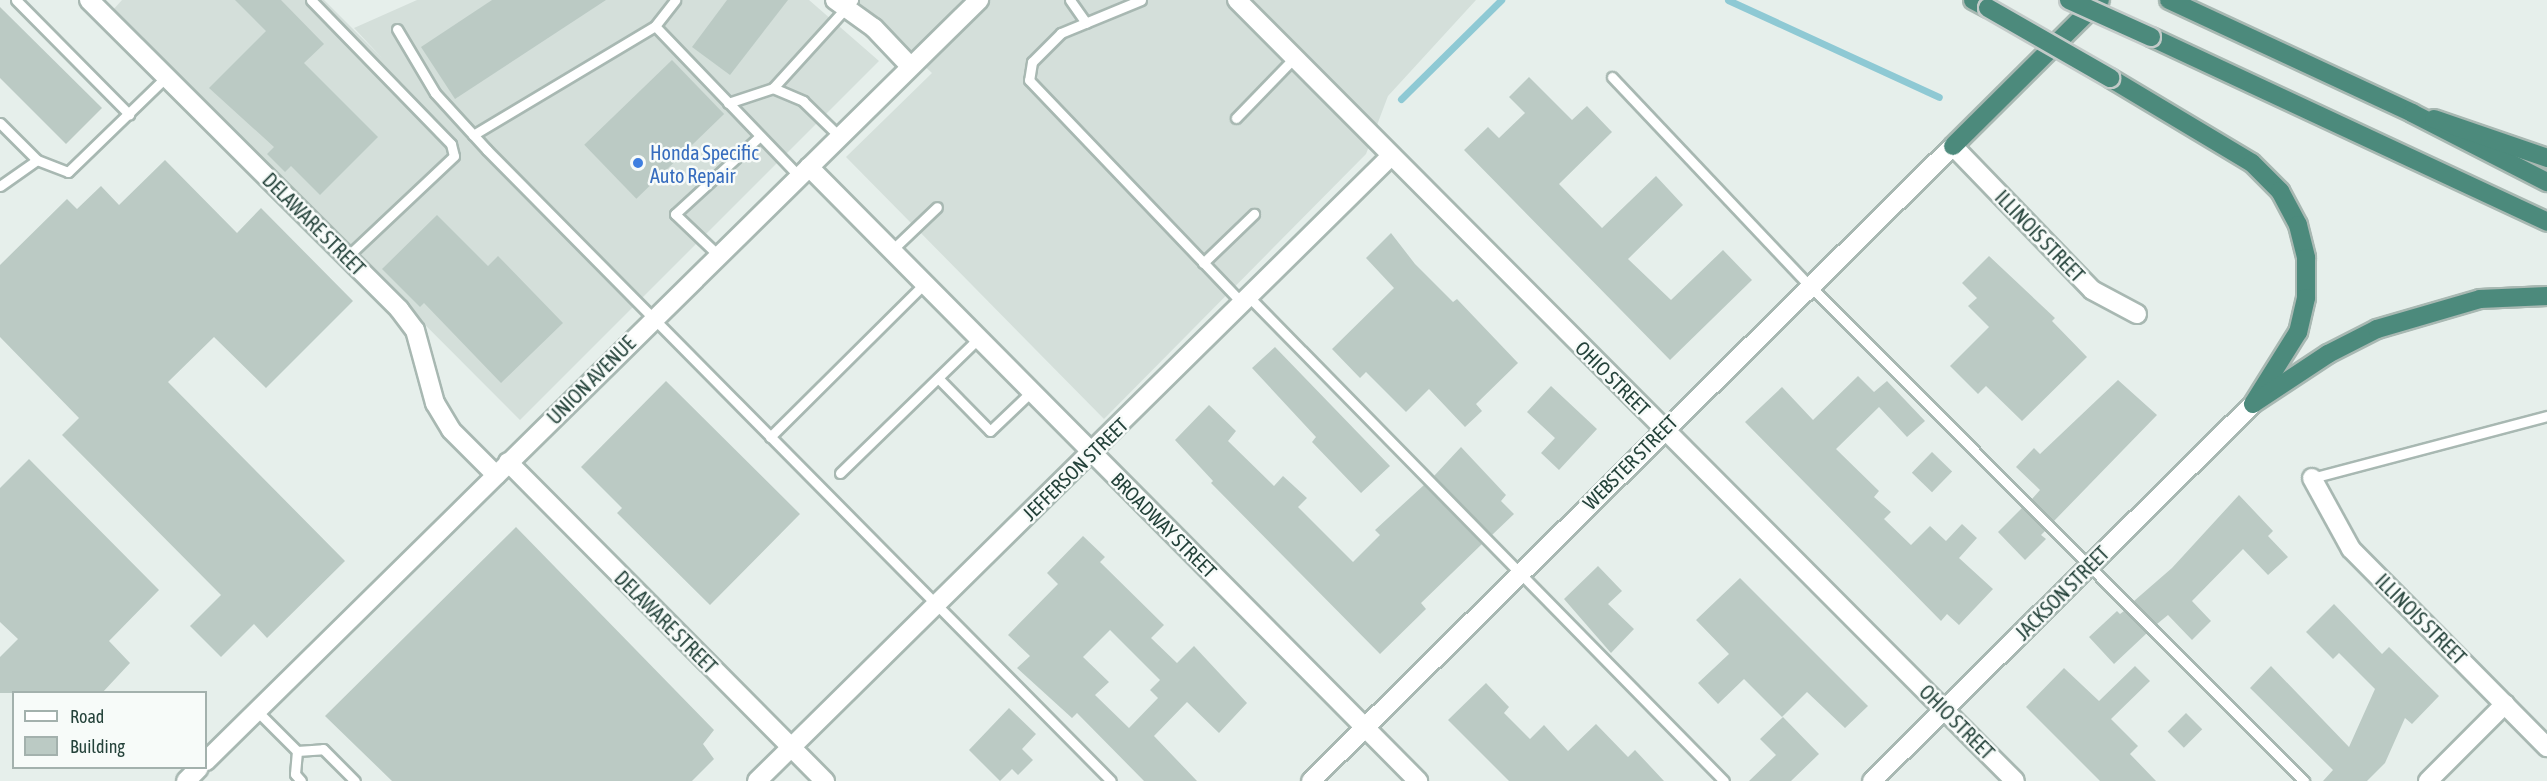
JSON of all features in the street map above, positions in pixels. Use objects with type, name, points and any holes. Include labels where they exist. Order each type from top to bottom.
[{"type":"highway","points":[[2068,0],[2547,222]]},
{"type":"highway","points":[[1953,146],[2100,0]]},
{"type":"highway","points":[[2176,3],[2412,113],[2547,182]]},
{"type":"highway","points":[[1981,4],[2252,163],[2280,191],[2298,225],[2306,278],[2298,332],[2253,404]]},
{"type":"highway","points":[[2412,113],[2477,130],[2547,158]]},
{"type":"highway","points":[[2253,404],[2328,354],[2377,329],[2480,299],[2547,296]]},
{"type":"street","name":"DELAWARE STREET","points":[[89,0],[266,175],[415,330],[435,403],[451,430],[502,468],[825,781]]},
{"type":"street","name":"UNION AVENUE","points":[[207,761],[717,254],[979,0]]},
{"type":"street","name":"OHIO STREET","points":[[1237,0],[2015,781]]},
{"type":"street","points":[[844,3],[874,28],[910,66]]},
{"type":"street","name":"WEBSTER STREET","points":[[1311,781],[1664,428],[1953,146]]},
{"type":"street","name":"ILLINOIS STREET","points":[[1953,146],[2092,290],[2137,314]]},
{"type":"street","name":"JEFFERSON STREET","points":[[757,781],[1093,453],[1391,156]]},
{"type":"street","name":"BROADWAY STREET","points":[[804,171],[892,250],[1418,781]]},
{"type":"street","name":"JACKSON STREET","points":[[1872,781],[2253,404]]},
{"type":"street","name":"ILLINOIS STREET","points":[[2312,478],[2351,549],[2547,747]]},
{"type":"street","points":[[2428,781],[2505,704]]},
{"type":"street","points":[[186,781],[198,769]]},
{"type":"lane","points":[[16,0],[129,114]]},
{"type":"lane","points":[[311,0],[451,144],[454,156],[347,257]]},
{"type":"lane","points":[[473,135],[655,26],[675,0]]},
{"type":"lane","points":[[1070,0],[1086,23]]},
{"type":"lane","points":[[1141,0],[1061,33],[1041,50],[1029,70],[1029,80],[1203,263],[1246,300],[1724,781]]},
{"type":"lane","points":[[728,104],[773,88],[844,3]]},
{"type":"lane","points":[[655,26],[760,136],[804,171]]},
{"type":"lane","points":[[397,29],[435,93],[473,135],[1111,781]]},
{"type":"lane","points":[[1236,118],[1294,58]]},
{"type":"lane","points":[[0,123],[37,160],[68,172],[167,76]]},
{"type":"lane","points":[[1612,78],[1809,285],[2304,781]]},
{"type":"lane","points":[[773,88],[803,101],[840,136]]},
{"type":"lane","points":[[717,254],[675,214],[760,136]]},
{"type":"lane","points":[[0,186],[37,160]]},
{"type":"lane","points":[[892,250],[937,207]]},
{"type":"lane","points":[[1203,263],[1254,214]]},
{"type":"lane","points":[[770,437],[925,283]]},
{"type":"lane","points":[[840,473],[979,338]]},
{"type":"lane","points":[[938,378],[990,431],[1032,391]]},
{"type":"lane","points":[[2312,478],[2547,416]]},
{"type":"lane","points":[[257,711],[297,751],[323,749],[355,781]]},
{"type":"lane","points":[[297,751],[295,774],[301,781]]},
{"type":"shaded area","points":[[122,0],[324,0],[382,58],[354,28],[417,0],[809,0],[879,61],[520,420],[112,11]]},
{"type":"shaded area","points":[[843,0],[1476,0],[1388,96],[1366,154],[1104,419],[846,157],[932,73],[874,20]]},
{"type":"building","points":[[235,0],[281,0],[324,44],[304,63],[378,137],[320,195],[291,166],[285,172],[267,154],[274,147],[209,88],[266,31]]},
{"type":"building","points":[[492,0],[606,0],[455,99],[421,47]]},
{"type":"building","points":[[727,0],[788,0],[730,75],[692,47]]},
{"type":"building","points":[[0,7],[102,108],[66,144],[0,78]]},
{"type":"building","points":[[672,60],[724,114],[636,199],[584,145]]},
{"type":"building","points":[[1529,77],[1572,120],[1587,106],[1612,132],[1559,184],[1602,228],[1656,176],[1683,205],[1628,259],[1671,300],[1723,250],[1752,280],[1670,360],[1464,150],[1488,127],[1499,138],[1525,113],[1509,97]]},
{"type":"building","points":[[165,160],[237,233],[261,208],[353,301],[266,388],[214,337],[168,382],[345,561],[267,638],[254,624],[221,657],[190,626],[221,595],[62,435],[79,418],[0,337],[0,265],[67,199],[77,209],[101,186],[119,205]]},
{"type":"building","points":[[437,215],[488,266],[498,256],[563,323],[501,383],[424,303],[420,307],[382,269]]},
{"type":"building","points":[[1391,233],[1415,264],[1453,302],[1457,299],[1518,363],[1476,404],[1482,411],[1465,427],[1429,389],[1406,412],[1366,372],[1360,378],[1332,349],[1394,288],[1366,258]]},
{"type":"building","points":[[1989,256],[2055,318],[2052,321],[2087,357],[2022,421],[1986,386],[1978,394],[1950,366],[1989,327],[1968,306],[1977,298],[1962,283]]},
{"type":"building","points":[[1275,347],[1390,466],[1361,493],[1312,442],[1316,437],[1252,368]]},
{"type":"building","points":[[1858,376],[1874,392],[1887,381],[1925,421],[1907,437],[1879,407],[1836,449],[1879,491],[1874,497],[1891,512],[1884,519],[1911,545],[1930,526],[1946,541],[1962,524],[1977,538],[1959,558],[1993,589],[1959,625],[1947,614],[1941,621],[1745,422],[1782,387],[1813,420]]},
{"type":"building","points":[[2118,380],[2157,415],[2054,521],[2032,499],[2040,490],[2016,467],[2034,448],[2040,454]]},
{"type":"building","points":[[666,381],[800,514],[710,605],[617,513],[622,508],[581,467]]},
{"type":"building","points":[[1551,386],[1597,429],[1559,470],[1541,453],[1555,438],[1527,412]]},
{"type":"building","points":[[1209,405],[1236,431],[1228,441],[1274,486],[1283,476],[1307,498],[1298,507],[1353,562],[1380,535],[1375,530],[1424,485],[1482,544],[1421,603],[1426,609],[1380,654],[1211,483],[1213,481],[1175,440]]},
{"type":"building","points":[[1461,447],[1506,495],[1501,501],[1514,514],[1492,535],[1434,476]]},
{"type":"building","points":[[1932,452],[1952,471],[1932,492],[1912,473]]},
{"type":"building","points":[[29,459],[159,590],[109,641],[130,663],[104,691],[0,693],[0,657],[18,639],[0,622],[0,488]]},
{"type":"building","points":[[2239,495],[2273,531],[2268,536],[2288,557],[2268,575],[2243,549],[2192,601],[2211,621],[2192,640],[2168,615],[2157,624],[2134,601],[2172,568]]},
{"type":"building","points":[[2022,508],[2045,531],[2041,535],[2046,539],[2025,560],[1998,532]]},
{"type":"building","points":[[516,527],[714,730],[703,744],[714,759],[692,781],[392,781],[325,716]]},
{"type":"building","points":[[1083,536],[1105,557],[1100,562],[1164,625],[1151,638],[1177,663],[1194,646],[1247,703],[1219,733],[1187,702],[1154,736],[1197,781],[1144,781],[1077,713],[1072,718],[1017,668],[1030,656],[1008,635],[1058,584],[1047,573]],"holes":[[[1110,630],[1160,680],[1150,690],[1158,698],[1129,728],[1095,695],[1109,682],[1083,657]]]},
{"type":"building","points":[[1598,566],[1622,591],[1608,604],[1634,629],[1611,653],[1564,599]]},
{"type":"building","points":[[1740,578],[1868,706],[1845,728],[1807,692],[1782,717],[1744,679],[1718,704],[1698,683],[1729,654],[1696,620]]},
{"type":"building","points":[[2334,604],[2382,654],[2389,647],[2439,696],[2412,724],[2405,718],[2385,763],[2367,781],[2323,781],[2333,770],[2250,688],[2271,666],[2349,747],[2375,689],[2339,653],[2333,659],[2306,632]]},
{"type":"building","points":[[2117,611],[2120,614],[2124,611],[2147,633],[2114,664],[2089,637]]},
{"type":"building","points":[[2135,666],[2150,681],[2111,719],[2138,746],[2130,754],[2156,781],[2100,781],[2026,707],[2064,668],[2099,701]]},
{"type":"building","points":[[1486,683],[1509,707],[1504,713],[1530,739],[1544,725],[1568,751],[1596,724],[1628,757],[1635,750],[1664,781],[1509,781],[1448,720]]},
{"type":"building","points":[[1009,708],[1036,734],[1022,749],[1033,760],[1018,775],[1012,769],[1000,781],[969,750]]},
{"type":"building","points":[[2186,713],[2202,729],[2184,748],[2168,731]]},
{"type":"building","points":[[1783,717],[1819,754],[1791,781],[1749,781],[1776,755],[1760,739]]},
{"type":"waterway","points":[[1401,99],[1501,0]]},
{"type":"waterway","points":[[1728,0],[1939,97]]},
{"type":"place","name":"Honda Specific Auto Repair","points":[[638,163]]}]
